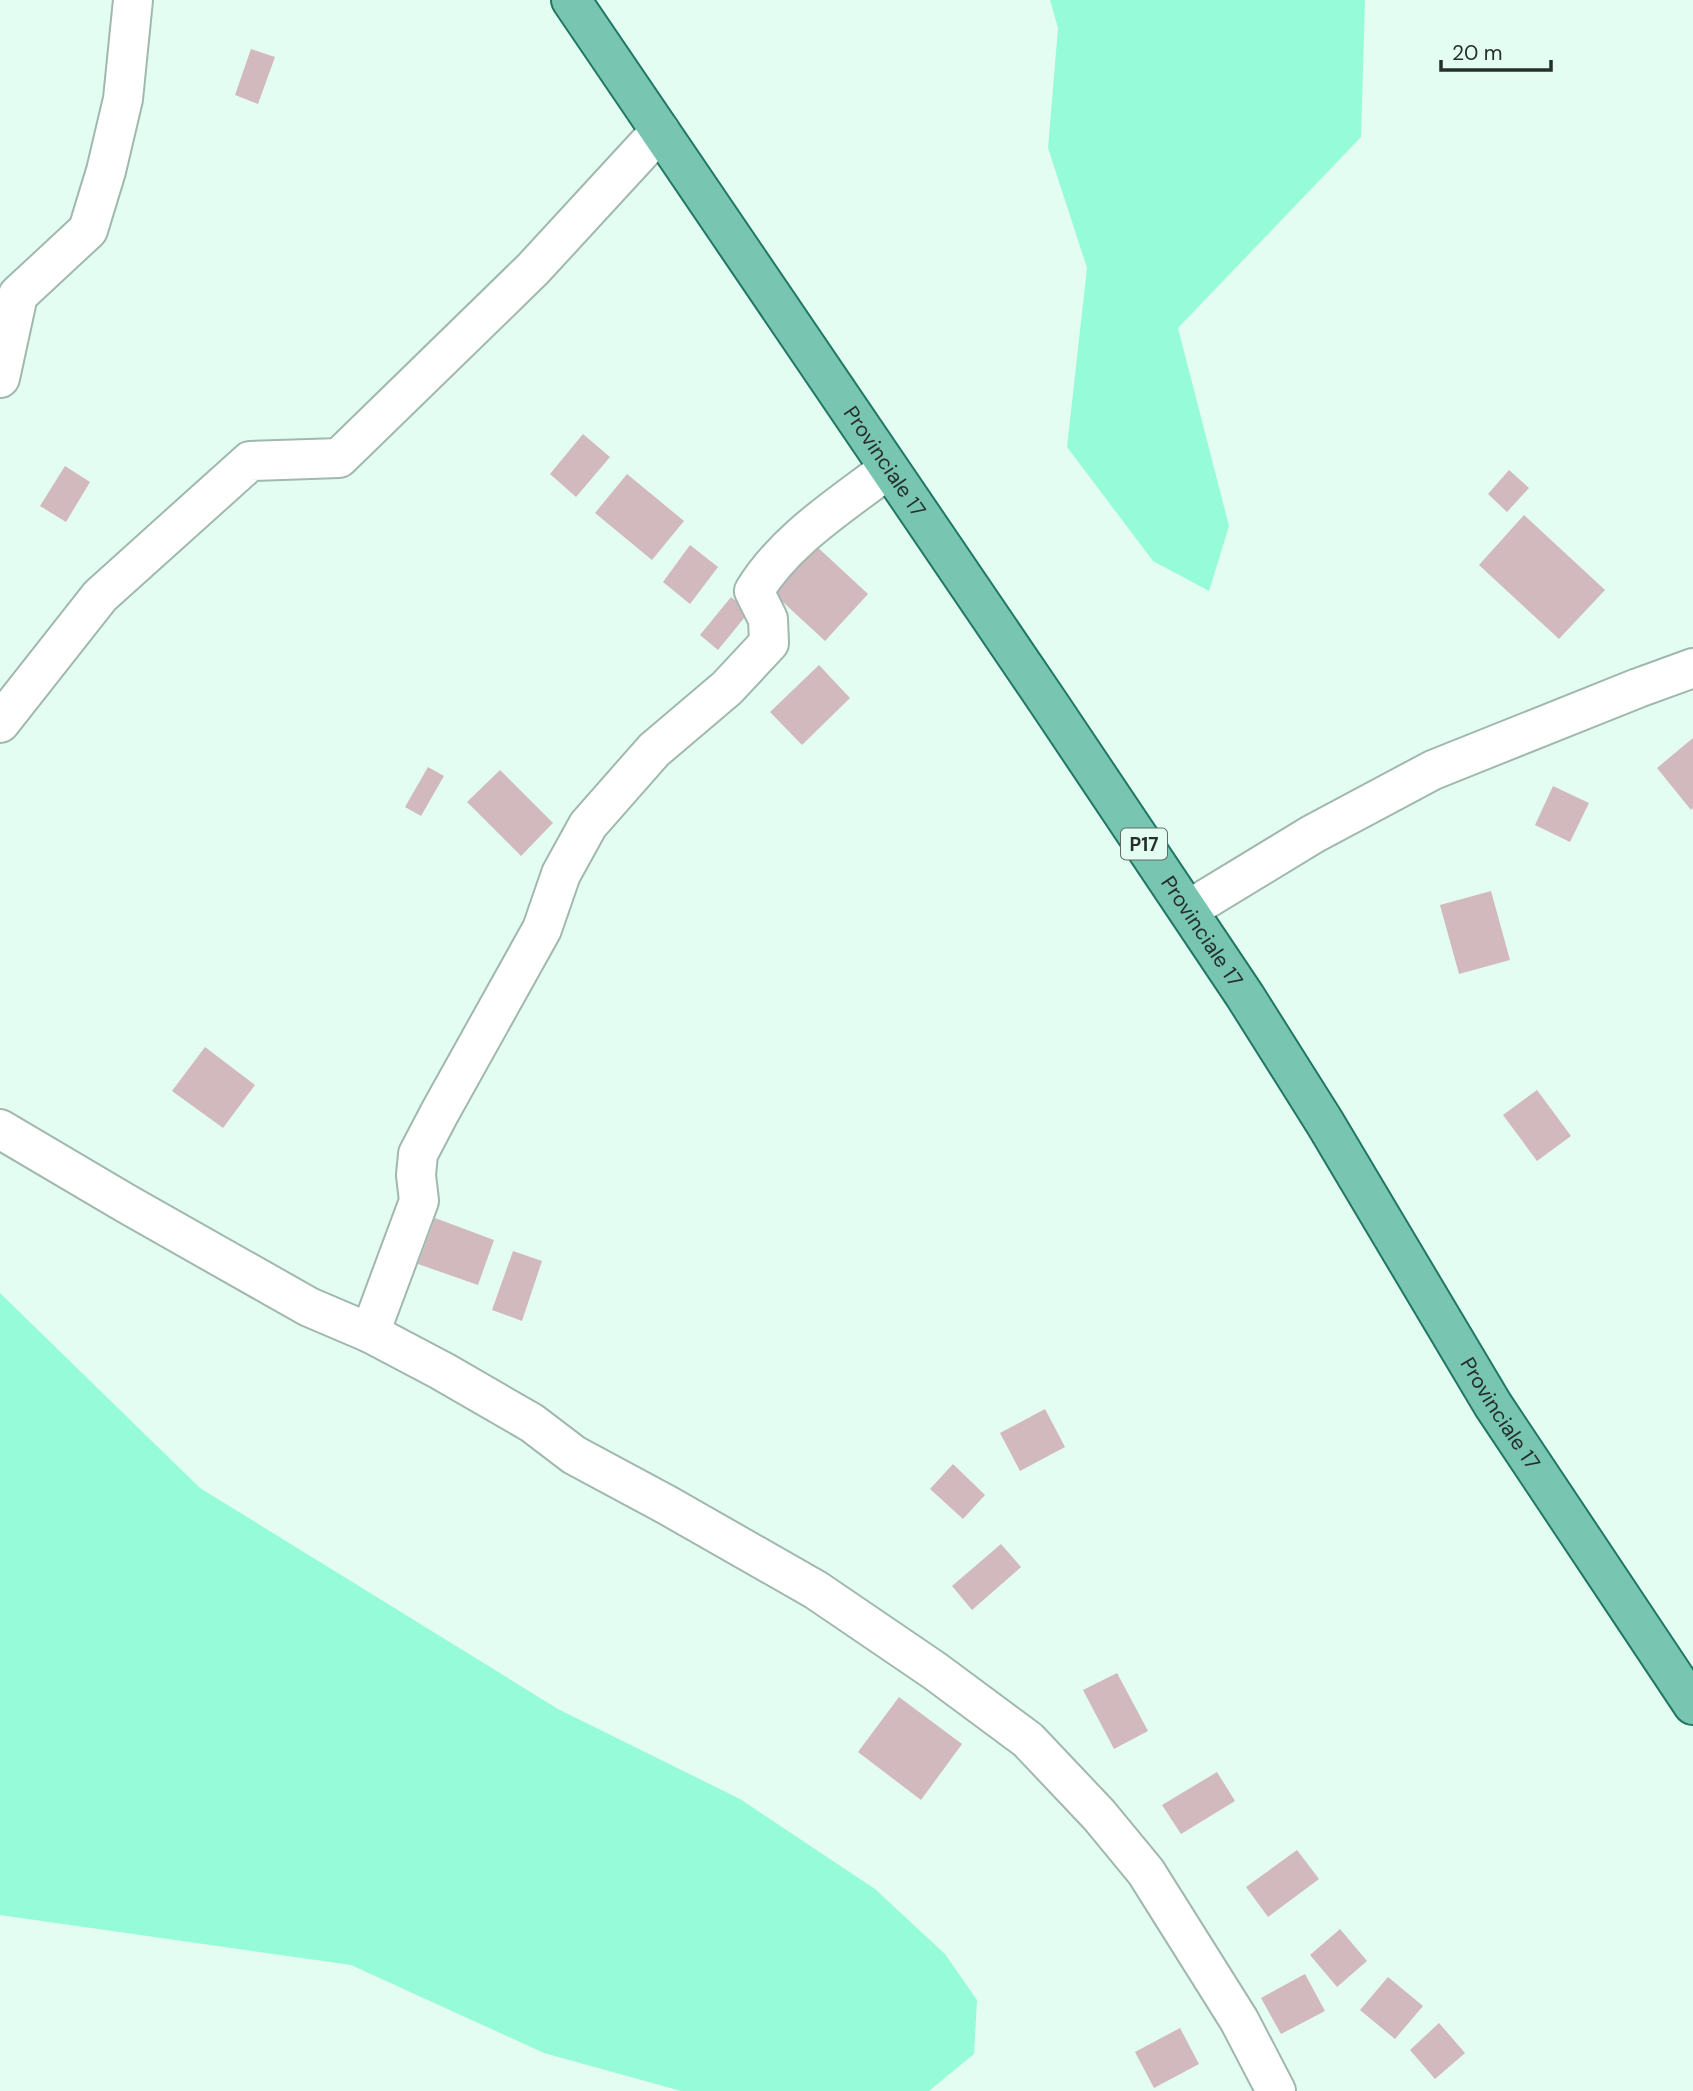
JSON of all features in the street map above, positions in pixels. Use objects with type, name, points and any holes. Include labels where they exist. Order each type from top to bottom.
[{"type":"main road","name":"Provinciale 17","points":[[570,0],[1188,910],[1325,1124],[1493,1405],[1693,1704]]},
{"type":"street","points":[[0,378],[18,295],[88,230],[106,171],[123,99],[133,0]]},
{"type":"street","points":[[0,723],[100,596],[250,461],[339,457],[533,270],[660,131]]},
{"type":"street","points":[[370,1333],[419,1201],[416,1175],[418,1154],[542,929],[561,874],[588,825],[653,750],[727,688],[769,643],[768,619],[754,591],[767,570],[800,537],[888,469]]},
{"type":"street","points":[[1188,910],[1313,834],[1433,770],[1693,668]]},
{"type":"street","points":[[0,1129],[309,1307],[370,1333],[442,1371],[532,1423],[574,1454],[816,1590],[935,1671],[1028,1740],[1099,1815],[1146,1872],[1239,2020],[1276,2091]]},
{"type":"green space","points":[[1050,0],[1365,0],[1361,137],[1178,328],[1229,526],[1209,591],[1153,561],[1067,447],[1087,268],[1048,148],[1058,28]]},
{"type":"green space","points":[[0,1293],[200,1488],[558,1709],[740,1799],[875,1889],[945,1954],[977,2000],[974,2054],[929,2091],[681,2091],[544,2053],[351,1965],[0,1915]]},
{"type":"building","points":[[251,49],[275,57],[258,104],[235,95]]},
{"type":"building","points":[[583,434],[610,457],[576,497],[550,474]]},
{"type":"building","points":[[65,466],[90,482],[66,522],[40,506]]},
{"type":"building","points":[[1509,470],[1529,488],[1507,512],[1488,494]]},
{"type":"building","points":[[627,474],[684,521],[652,560],[595,513]]},
{"type":"building","points":[[1524,515],[1605,590],[1559,639],[1479,565]]},
{"type":"building","points":[[814,544],[868,594],[825,641],[771,591]]},
{"type":"building","points":[[690,545],[718,567],[690,604],[663,582]]},
{"type":"building","points":[[731,597],[749,612],[718,650],[700,635]]},
{"type":"building","points":[[819,665],[850,698],[802,745],[770,712]]},
{"type":"building","points":[[1693,738],[1693,808],[1691,810],[1657,768]]},
{"type":"building","points":[[428,767],[444,776],[421,816],[405,807]]},
{"type":"building","points":[[500,770],[553,823],[521,856],[467,802]]},
{"type":"building","points":[[1553,786],[1589,803],[1570,842],[1535,825]]},
{"type":"building","points":[[1491,891],[1510,960],[1459,974],[1440,905]]},
{"type":"building","points":[[205,1047],[255,1085],[223,1128],[172,1091]]},
{"type":"building","points":[[1537,1090],[1571,1136],[1537,1161],[1503,1115]]},
{"type":"building","points":[[435,1218],[494,1240],[478,1285],[418,1264]]},
{"type":"building","points":[[513,1251],[542,1261],[522,1321],[492,1310]]},
{"type":"building","points":[[1045,1409],[1065,1447],[1020,1471],[1000,1433]]},
{"type":"building","points":[[953,1464],[985,1495],[963,1519],[930,1489]]},
{"type":"building","points":[[1001,1544],[1021,1567],[972,1610],[952,1586]]},
{"type":"building","points":[[1117,1673],[1148,1731],[1114,1749],[1083,1690]]},
{"type":"building","points":[[899,1697],[962,1744],[921,1800],[858,1752]]},
{"type":"building","points":[[1217,1772],[1235,1801],[1181,1834],[1162,1805]]},
{"type":"building","points":[[1297,1850],[1319,1879],[1268,1917],[1246,1887]]},
{"type":"building","points":[[1340,1929],[1367,1961],[1337,1987],[1310,1955]]},
{"type":"building","points":[[1305,1974],[1325,2011],[1281,2034],[1261,1998]]},
{"type":"building","points":[[1388,1977],[1423,2006],[1395,2039],[1360,2010]]},
{"type":"building","points":[[1439,2023],[1465,2053],[1435,2079],[1410,2050]]},
{"type":"building","points":[[1180,2028],[1199,2064],[1154,2088],[1135,2052]]}]
